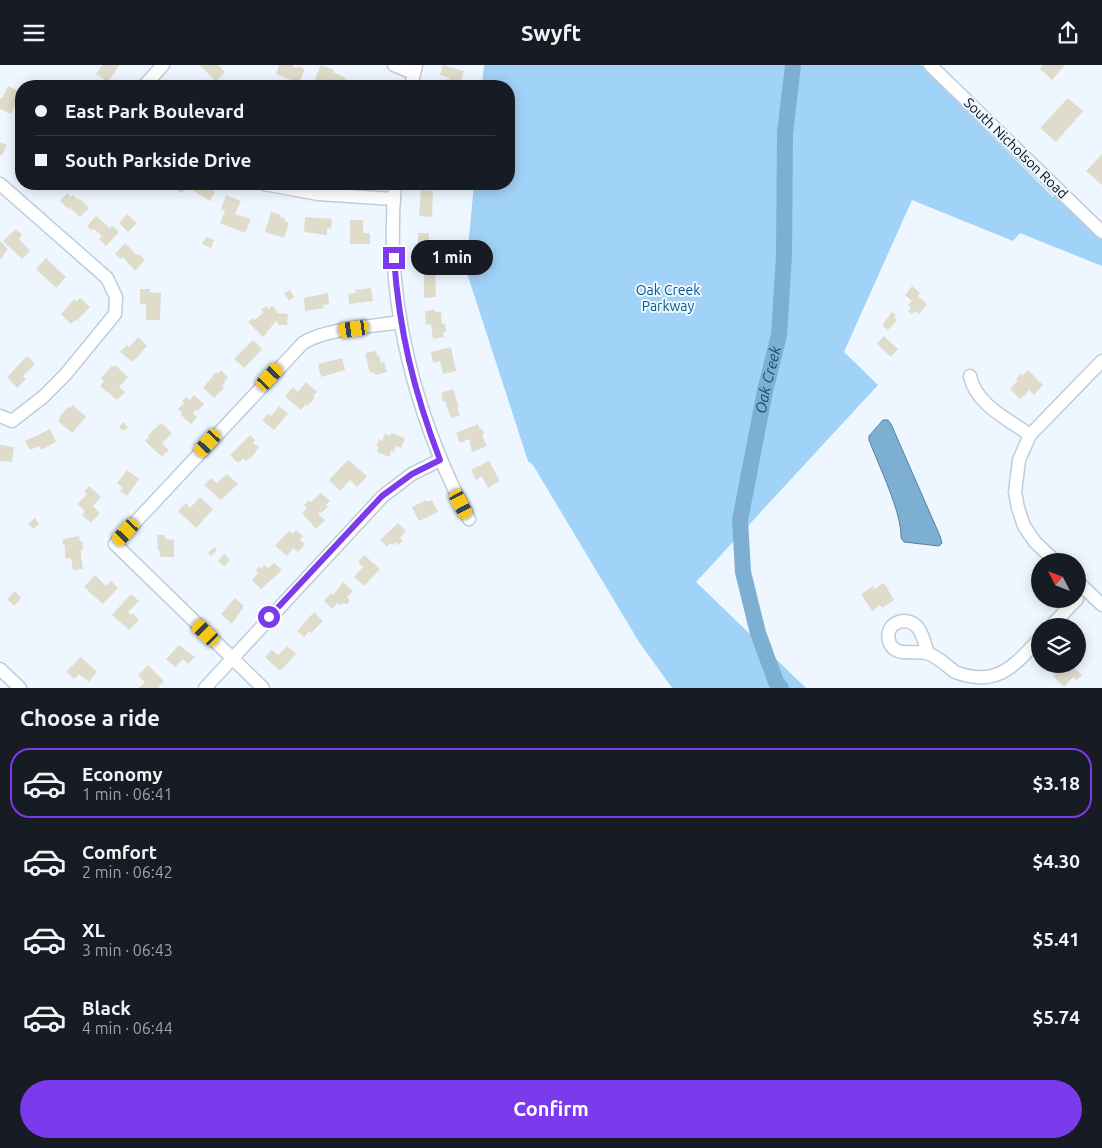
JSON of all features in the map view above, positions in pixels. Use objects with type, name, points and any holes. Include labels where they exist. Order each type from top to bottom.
[{"type":"street","points":[[150,80],[164,65]]},
{"type":"street","points":[[394,65],[414,69]]},
{"type":"street","name":"South Nicholson Road","points":[[930,65],[1102,232]]},
{"type":"street","points":[[0,184],[107,278],[116,297],[115,315],[66,375],[43,397],[6,418]]},
{"type":"street","points":[[296,190],[318,194],[394,199]]},
{"type":"street","points":[[395,190],[393,244],[400,322],[417,395],[440,460],[469,519]]},
{"type":"street","points":[[264,688],[115,544],[303,343],[313,337],[328,333],[400,322]]},
{"type":"street","points":[[1047,553],[1035,542],[1024,526],[1018,508],[1015,492],[1019,460],[1030,435],[1102,361]]},
{"type":"street","points":[[970,376],[972,386],[985,403],[1030,435]]},
{"type":"street","points":[[206,687],[382,496],[412,474],[440,460]]},
{"type":"street","points":[[1086,596],[1102,605]]},
{"type":"street","points":[[1058,618],[1066,608]]},
{"type":"street","points":[[928,653],[969,679],[982,681],[994,680],[1007,673],[1031,648]]},
{"type":"street","points":[[0,669],[20,688]]},
{"type":"green space","name":"Oak Creek Parkway","points":[[484,65],[921,65],[1053,197],[1060,190],[1102,231],[1102,266],[1020,233],[1013,241],[912,200],[844,352],[878,385],[696,582],[806,688],[672,688],[639,642],[533,465],[528,461],[466,270],[473,190],[515,190],[515,80],[483,80]]},
{"type":"shaded area","points":[[883,420],[888,420],[891,424],[940,536],[942,543],[939,546],[904,542],[901,538],[894,503],[869,440],[869,436]]},
{"type":"building","points":[[102,65],[119,65],[109,80],[105,80],[96,74]]},
{"type":"building","points":[[199,65],[218,65],[225,72],[215,80]]},
{"type":"building","points":[[279,65],[293,65],[293,67],[297,68],[298,66],[305,69],[300,80],[291,80],[276,74]]},
{"type":"building","points":[[321,65],[334,70],[333,72],[346,78],[345,80],[315,79]]},
{"type":"building","points":[[443,65],[464,71],[461,80],[449,80],[449,78],[440,75]]},
{"type":"building","points":[[1043,65],[1065,65],[1052,80],[1040,69]]},
{"type":"building","points":[[8,86],[15,89],[15,105],[11,114],[0,109],[0,98],[2,98]]},
{"type":"building","points":[[1068,98],[1083,111],[1056,142],[1040,128]]},
{"type":"building","points":[[0,142],[7,145],[2,156],[0,155]]},
{"type":"building","points":[[1102,154],[1102,185],[1086,171]]},
{"type":"building","points":[[193,190],[212,190],[215,192],[210,201]]},
{"type":"building","points":[[421,190],[433,191],[432,217],[419,216]]},
{"type":"building","points":[[67,193],[71,197],[73,195],[78,200],[80,199],[89,208],[80,217],[60,201]]},
{"type":"building","points":[[226,195],[241,201],[235,214],[251,219],[245,233],[220,223],[225,210],[221,209]]},
{"type":"building","points":[[271,212],[281,215],[280,217],[285,218],[284,221],[289,223],[284,238],[265,232]]},
{"type":"building","points":[[127,214],[137,223],[128,232],[119,223]]},
{"type":"building","points":[[96,216],[110,228],[112,225],[119,232],[106,246],[99,239],[102,236],[87,226]]},
{"type":"building","points":[[305,217],[332,219],[331,229],[327,228],[327,235],[304,232]]},
{"type":"building","points":[[350,220],[363,220],[363,233],[370,233],[370,244],[350,244]]},
{"type":"building","points":[[16,229],[22,235],[19,239],[30,251],[22,259],[3,241]]},
{"type":"building","points":[[418,233],[429,233],[429,241],[434,241],[434,244],[437,246],[437,250],[433,252],[433,260],[421,260],[421,243],[418,243]]},
{"type":"building","points":[[206,237],[214,240],[211,248],[202,244]]},
{"type":"building","points":[[0,241],[8,249],[0,260]]},
{"type":"building","points":[[125,243],[145,260],[135,271],[123,257],[121,259],[115,254]]},
{"type":"building","points":[[46,258],[66,277],[56,288],[36,269]]},
{"type":"building","points":[[424,271],[435,271],[436,297],[424,298]]},
{"type":"building","points":[[912,286],[920,293],[918,296],[927,304],[919,314],[915,311],[912,314],[908,311],[911,308],[908,305],[912,301],[905,295]]},
{"type":"building","points":[[371,288],[373,301],[349,304],[348,294],[356,293],[355,290]]},
{"type":"building","points":[[140,289],[150,289],[150,292],[161,293],[160,320],[146,320],[146,304],[140,304]]},
{"type":"building","points":[[290,290],[294,297],[289,301],[284,293]]},
{"type":"building","points":[[328,293],[329,304],[323,305],[324,308],[305,311],[304,298]]},
{"type":"building","points":[[80,298],[90,307],[71,324],[61,314],[74,299],[76,302]]},
{"type":"building","points":[[266,306],[269,309],[271,306],[274,307],[278,313],[288,314],[287,325],[279,325],[276,321],[268,331],[265,330],[268,332],[263,337],[248,322],[253,318],[255,320],[264,312],[261,310]]},
{"type":"building","points":[[435,310],[435,312],[441,312],[442,324],[445,324],[446,331],[443,332],[444,337],[433,339],[431,324],[426,325],[425,311]]},
{"type":"building","points":[[892,312],[896,315],[894,317],[897,320],[887,331],[882,325]]},
{"type":"building","points":[[884,336],[898,349],[891,357],[877,344]]},
{"type":"building","points":[[138,337],[147,346],[133,362],[120,352],[127,345],[129,347]]},
{"type":"building","points":[[253,340],[262,349],[244,368],[234,359]]},
{"type":"building","points":[[451,347],[456,371],[443,374],[440,361],[433,363],[431,352]]},
{"type":"building","points":[[376,351],[381,363],[384,362],[387,372],[375,375],[374,372],[370,373],[365,353]]},
{"type":"building","points":[[27,356],[35,364],[23,376],[26,379],[17,388],[7,377]]},
{"type":"building","points":[[342,358],[345,370],[321,377],[318,364]]},
{"type":"building","points":[[115,365],[128,377],[119,387],[125,392],[117,400],[100,386],[104,381],[101,378]]},
{"type":"building","points":[[221,370],[228,377],[222,386],[224,388],[214,398],[203,388],[216,372],[218,374]]},
{"type":"building","points":[[1028,370],[1043,385],[1034,395],[1029,390],[1020,399],[1010,389],[1018,380],[1016,379],[1020,374],[1022,376]]},
{"type":"building","points":[[306,382],[317,392],[313,396],[315,398],[301,410],[285,396],[293,387],[298,392]]},
{"type":"building","points":[[453,389],[460,415],[451,418],[441,393]]},
{"type":"building","points":[[194,395],[204,404],[198,411],[196,410],[193,413],[197,417],[191,424],[181,415],[182,413],[178,409],[184,403],[182,401],[187,397],[190,400]]},
{"type":"building","points":[[73,405],[86,417],[72,433],[58,421],[68,407],[70,408]]},
{"type":"building","points":[[279,406],[288,414],[274,430],[262,420],[268,414],[271,416]]},
{"type":"building","points":[[123,422],[128,427],[123,431],[119,427]]},
{"type":"building","points":[[161,423],[172,433],[162,443],[169,450],[162,457],[145,441],[149,437],[148,435]]},
{"type":"building","points":[[478,424],[480,429],[482,428],[484,434],[482,435],[487,446],[472,452],[469,439],[460,443],[456,433]]},
{"type":"building","points":[[50,429],[56,442],[41,450],[39,446],[30,450],[25,441]]},
{"type":"building","points":[[391,433],[405,438],[401,448],[396,446],[394,452],[391,451],[389,457],[377,452],[379,447],[376,446],[379,439],[382,441],[385,434],[390,436]]},
{"type":"building","points":[[250,435],[255,440],[253,443],[259,447],[253,456],[246,461],[243,459],[238,463],[230,455]]},
{"type":"building","points":[[0,445],[14,447],[12,462],[0,461]]},
{"type":"building","points":[[348,460],[367,476],[357,487],[350,480],[340,491],[329,480]]},
{"type":"building","points":[[489,461],[500,481],[488,488],[482,476],[476,480],[471,470]]},
{"type":"building","points":[[127,470],[139,479],[127,496],[120,491],[123,488],[117,483]]},
{"type":"building","points":[[227,474],[238,484],[221,500],[204,485],[211,478],[217,483]]},
{"type":"building","points":[[89,486],[101,497],[93,506],[100,513],[91,523],[82,515],[85,511],[77,504],[87,494],[84,491]]},
{"type":"building","points":[[321,493],[330,501],[326,505],[328,507],[318,514],[325,520],[316,529],[302,513],[307,508],[304,505],[309,500],[311,502]]},
{"type":"building","points":[[200,497],[213,509],[196,528],[178,511],[186,503],[190,508]]},
{"type":"building","points":[[426,500],[427,502],[432,500],[438,512],[419,521],[412,507]]},
{"type":"building","points":[[35,518],[39,524],[33,529],[28,524]]},
{"type":"building","points":[[398,523],[406,531],[400,537],[403,541],[398,545],[396,542],[393,545],[391,543],[387,547],[380,540]]},
{"type":"building","points":[[296,530],[303,536],[300,540],[305,544],[298,552],[293,548],[287,556],[275,546],[289,531],[293,534]]},
{"type":"building","points":[[157,535],[165,535],[165,539],[174,540],[174,557],[160,557]]},
{"type":"building","points":[[79,536],[80,541],[82,541],[83,569],[73,570],[71,558],[66,559],[65,557],[65,546],[62,541]]},
{"type":"building","points":[[214,547],[217,550],[211,556],[208,553]]},
{"type":"building","points":[[224,554],[230,560],[224,566],[218,561]]},
{"type":"building","points":[[364,555],[380,569],[364,586],[354,577],[363,567],[358,562]]},
{"type":"building","points":[[274,563],[282,570],[261,589],[252,580],[258,573],[256,570],[264,565],[268,568]]},
{"type":"building","points":[[95,575],[106,586],[111,581],[118,588],[103,604],[84,587]]},
{"type":"building","points":[[343,582],[353,591],[347,597],[349,602],[340,605],[337,603],[332,609],[324,601],[331,593],[333,595]]},
{"type":"building","points":[[884,583],[894,600],[882,608],[880,605],[872,611],[861,594],[873,586],[874,589]]},
{"type":"building","points":[[15,591],[21,598],[14,606],[7,599]]},
{"type":"building","points":[[131,594],[139,601],[128,612],[131,615],[132,613],[139,620],[129,630],[112,615]]},
{"type":"building","points":[[235,598],[244,606],[232,624],[221,614]]},
{"type":"building","points":[[314,612],[323,621],[304,637],[297,631]]},
{"type":"building","points":[[179,645],[195,657],[188,664],[183,659],[175,667],[166,659]]},
{"type":"building","points":[[287,646],[296,654],[280,671],[265,657],[272,650],[278,655]]},
{"type":"building","points":[[81,657],[97,672],[89,682],[79,674],[74,679],[66,672]]},
{"type":"building","points":[[148,665],[164,681],[158,687],[160,688],[139,688],[145,682],[138,675]]},
{"type":"building","points":[[1055,673],[1080,673],[1082,675],[1077,680],[1073,677],[1064,687],[1053,676]]},
{"type":"waterway","name":"Oak Creek","points":[[781,688],[776,682],[758,633],[743,572],[740,520],[765,391],[779,335],[784,255],[785,133],[793,65]]},
{"type":"route","points":[[269,617],[382,496],[397,483],[440,460],[417,395],[407,357],[400,322],[394,258]]}]
